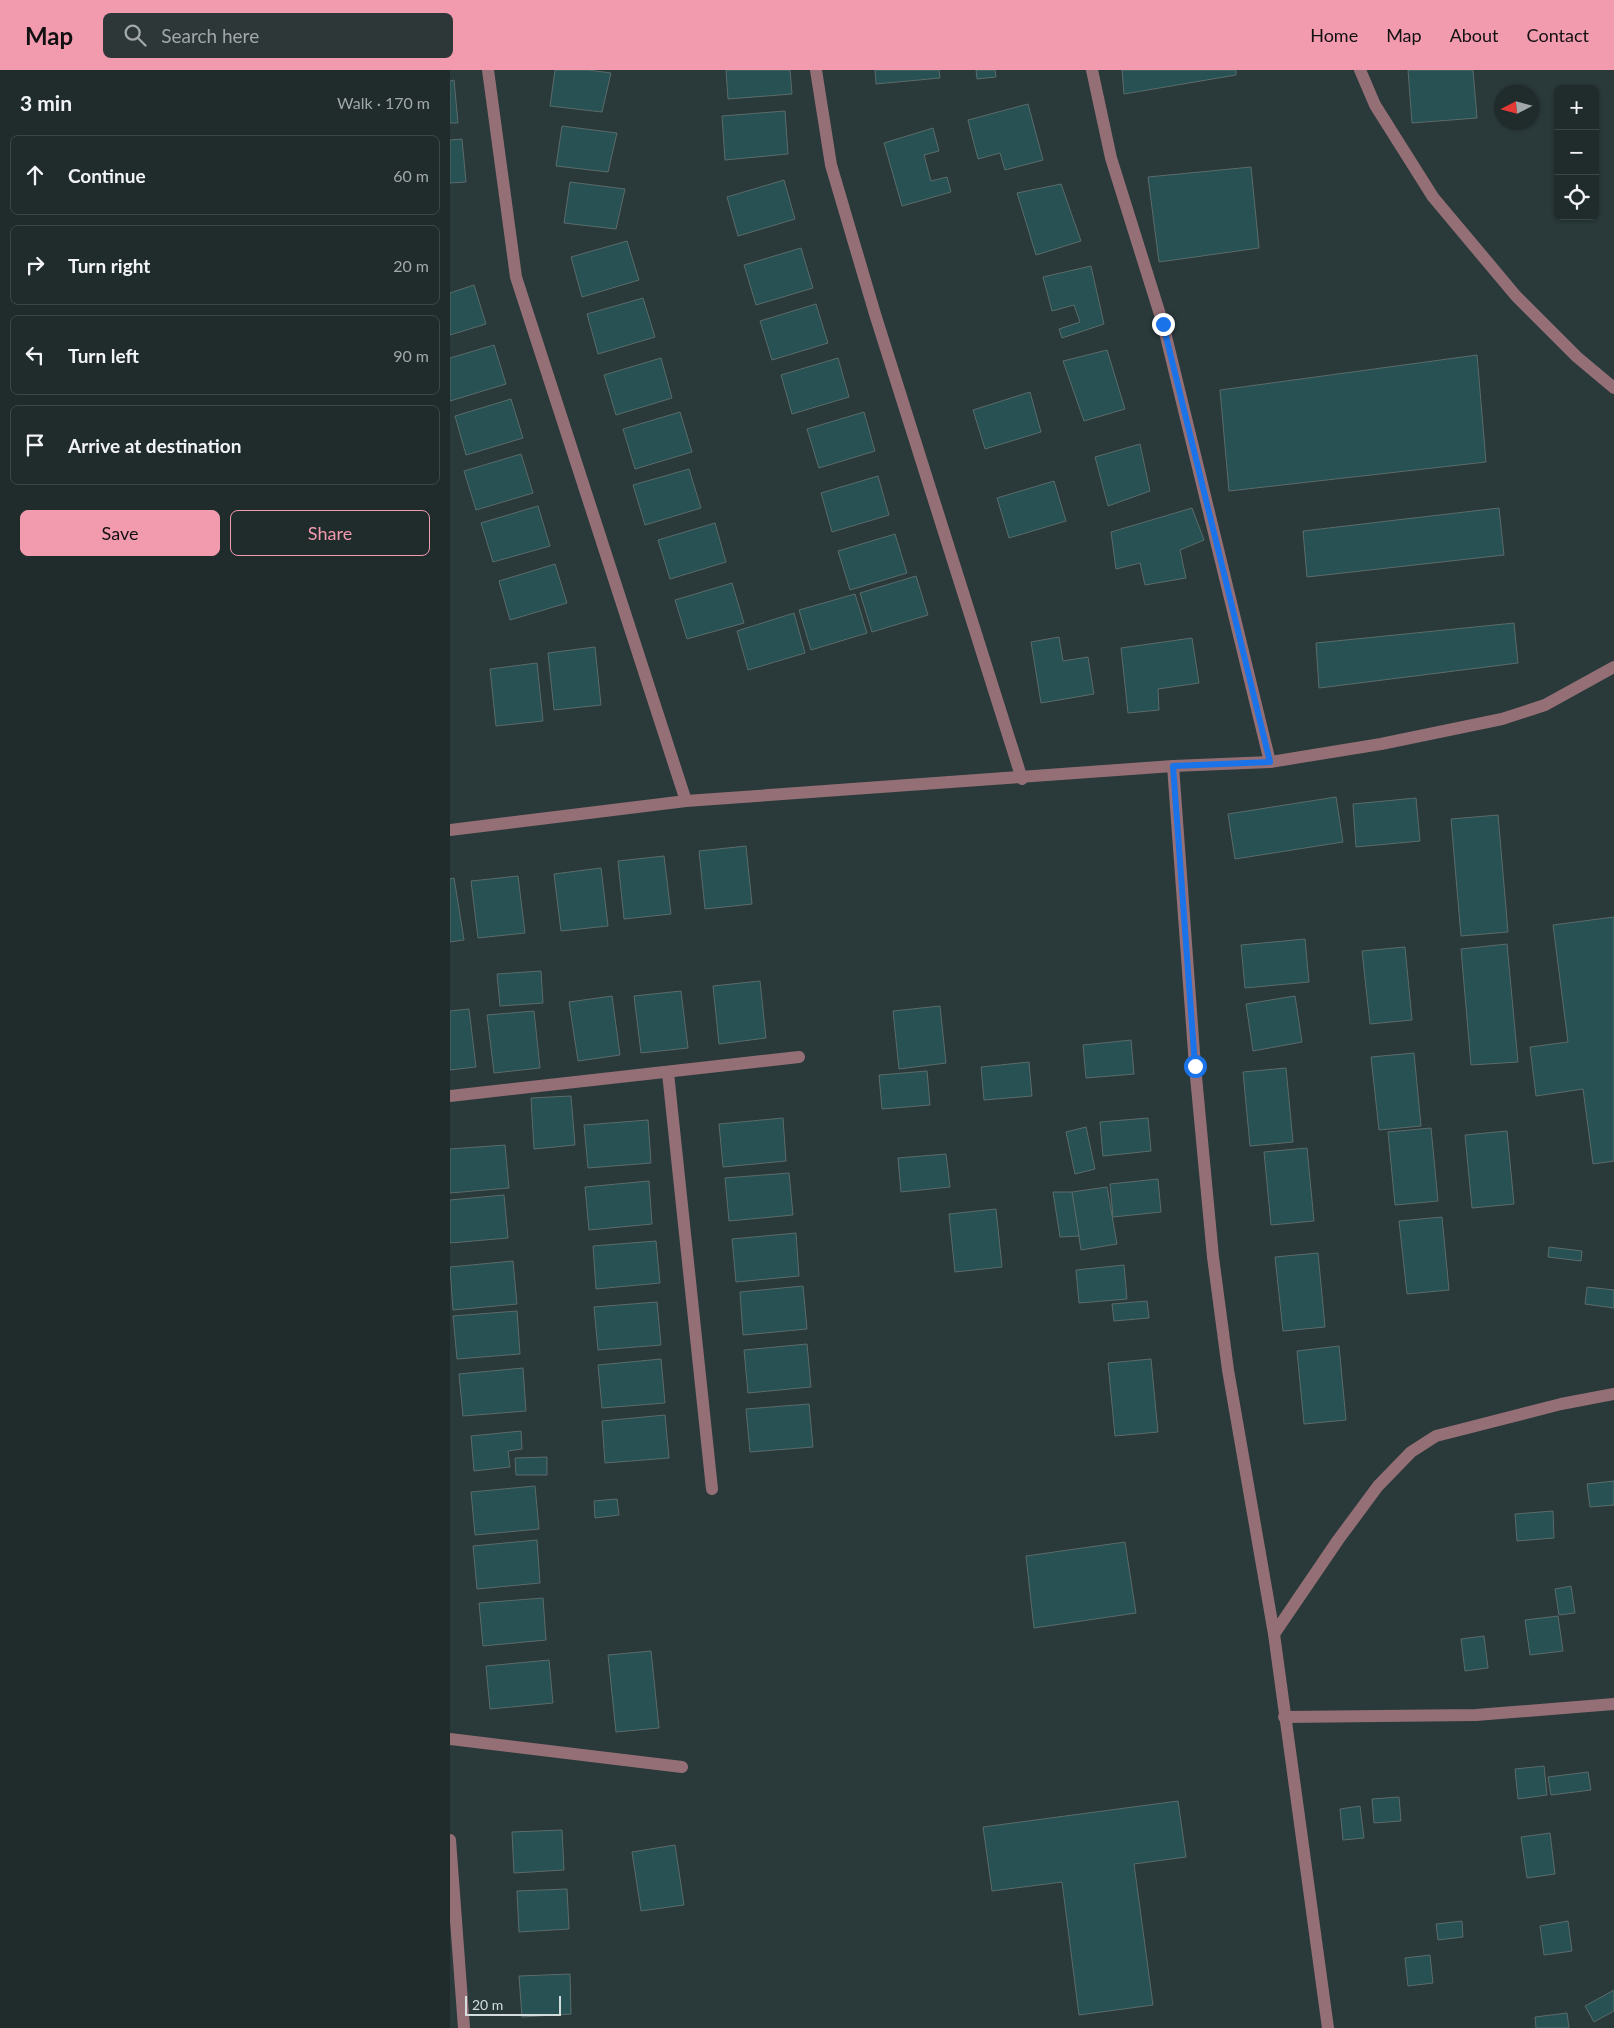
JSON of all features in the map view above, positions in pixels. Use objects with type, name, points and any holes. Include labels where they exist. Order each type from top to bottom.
[{"type":"street","points":[[488,70],[516,277],[686,801]]},
{"type":"street","points":[[816,70],[831,165],[875,314],[1022,779]]},
{"type":"street","points":[[1092,70],[1111,158],[1163,324],[1270,762]]},
{"type":"street","points":[[1360,70],[1375,105],[1433,197],[1516,296],[1577,357],[1614,388]]},
{"type":"street","points":[[450,830],[686,801],[1022,779],[1173,766],[1270,762],[1381,744],[1502,719],[1544,705],[1614,667]]},
{"type":"street","points":[[1173,766],[1195,1066],[1214,1257],[1228,1370],[1274,1634],[1328,2028]]},
{"type":"street","points":[[450,1096],[799,1057]]},
{"type":"street","points":[[668,1073],[712,1489]]},
{"type":"street","points":[[1274,1634],[1338,1540],[1378,1486],[1411,1452],[1436,1436],[1562,1404],[1614,1394]]},
{"type":"street","points":[[1284,1717],[1476,1715],[1614,1704]]},
{"type":"street","points":[[450,1739],[682,1767]]},
{"type":"street","points":[[450,1840],[464,2028]]},
{"type":"building","points":[[555,70],[588,70],[611,73],[602,112],[550,106]]},
{"type":"building","points":[[726,70],[790,70],[792,94],[728,99]]},
{"type":"building","points":[[875,70],[939,70],[940,78],[876,84]]},
{"type":"building","points":[[976,70],[995,70],[996,77],[977,79]]},
{"type":"building","points":[[1122,70],[1236,70],[1236,75],[1124,94]]},
{"type":"building","points":[[1408,70],[1473,70],[1477,118],[1412,123]]},
{"type":"building","points":[[454,80],[458,123],[450,123],[450,81]]},
{"type":"building","points":[[1028,104],[1043,160],[1005,170],[1000,153],[978,159],[968,120]]},
{"type":"building","points":[[785,111],[788,154],[725,160],[722,116]]},
{"type":"building","points":[[562,126],[617,133],[608,172],[556,166]]},
{"type":"building","points":[[933,128],[939,151],[924,155],[931,181],[947,177],[951,192],[902,206],[884,143]]},
{"type":"building","points":[[462,139],[466,182],[450,183],[450,140]]},
{"type":"building","points":[[1251,167],[1259,248],[1159,262],[1148,177]]},
{"type":"building","points":[[784,180],[795,219],[738,236],[727,197]]},
{"type":"building","points":[[570,182],[625,189],[616,229],[564,223]]},
{"type":"building","points":[[1061,184],[1081,241],[1036,255],[1017,193]]},
{"type":"building","points":[[627,241],[639,280],[582,297],[571,257]]},
{"type":"building","points":[[801,248],[813,288],[756,305],[744,265]]},
{"type":"building","points":[[1091,266],[1104,324],[1062,338],[1059,329],[1080,322],[1074,305],[1052,311],[1043,277]]},
{"type":"building","points":[[474,285],[486,324],[450,335],[450,293]]},
{"type":"building","points":[[643,298],[655,337],[598,354],[587,314]]},
{"type":"building","points":[[816,304],[828,343],[772,360],[760,321]]},
{"type":"building","points":[[494,345],[506,384],[450,401],[450,358]]},
{"type":"building","points":[[1107,350],[1125,409],[1084,421],[1063,361]]},
{"type":"building","points":[[1477,355],[1486,462],[1229,491],[1220,390]]},
{"type":"building","points":[[661,358],[672,398],[616,415],[604,375]]},
{"type":"building","points":[[838,358],[849,397],[792,414],[781,375]]},
{"type":"building","points":[[1030,392],[1041,432],[985,449],[973,410]]},
{"type":"building","points":[[511,399],[523,438],[466,455],[455,416]]},
{"type":"building","points":[[680,412],[692,452],[635,469],[623,429]]},
{"type":"building","points":[[864,412],[875,451],[819,468],[807,429]]},
{"type":"building","points":[[1140,444],[1150,491],[1108,506],[1095,457]]},
{"type":"building","points":[[521,454],[533,493],[476,510],[464,471]]},
{"type":"building","points":[[689,469],[701,508],[645,525],[633,485]]},
{"type":"building","points":[[878,476],[889,515],[832,532],[821,493]]},
{"type":"building","points":[[1054,481],[1066,521],[1009,538],[997,498]]},
{"type":"building","points":[[538,506],[550,546],[493,562],[481,523]]},
{"type":"building","points":[[1192,508],[1204,540],[1180,550],[1186,578],[1145,585],[1140,563],[1116,569],[1111,532]]},
{"type":"building","points":[[1499,508],[1504,555],[1307,577],[1303,531]]},
{"type":"building","points":[[715,523],[726,562],[670,579],[658,540]]},
{"type":"building","points":[[895,534],[907,573],[850,590],[838,551]]},
{"type":"building","points":[[555,564],[567,603],[510,620],[499,581]]},
{"type":"building","points":[[916,576],[928,615],[872,632],[860,593]]},
{"type":"building","points":[[732,583],[744,623],[687,639],[675,600]]},
{"type":"building","points":[[855,594],[867,633],[811,650],[799,610]]},
{"type":"building","points":[[794,613],[805,653],[748,670],[737,631]]},
{"type":"building","points":[[1514,623],[1518,663],[1319,688],[1316,643]]},
{"type":"building","points":[[1059,637],[1063,661],[1088,657],[1094,694],[1041,703],[1031,642]]},
{"type":"building","points":[[1192,638],[1199,683],[1158,689],[1159,710],[1128,713],[1121,648]]},
{"type":"building","points":[[595,647],[601,705],[554,710],[548,653]]},
{"type":"building","points":[[537,663],[543,721],[496,726],[490,669]]},
{"type":"building","points":[[1336,797],[1343,842],[1235,859],[1228,814]]},
{"type":"building","points":[[1416,798],[1420,841],[1356,847],[1353,804]]},
{"type":"building","points":[[1498,815],[1508,932],[1461,936],[1451,819]]},
{"type":"building","points":[[746,846],[752,904],[705,909],[699,851]]},
{"type":"building","points":[[664,856],[671,914],[624,919],[618,861]]},
{"type":"building","points":[[601,868],[608,926],[561,931],[554,874]]},
{"type":"building","points":[[518,876],[525,933],[478,938],[471,881]]},
{"type":"building","points":[[454,878],[464,940],[450,942],[450,879]]},
{"type":"building","points":[[1614,917],[1614,1161],[1593,1164],[1583,1089],[1536,1096],[1530,1047],[1568,1042],[1553,925]]},
{"type":"building","points":[[1305,939],[1309,982],[1245,988],[1241,945]]},
{"type":"building","points":[[1507,944],[1518,1062],[1471,1065],[1461,949]]},
{"type":"building","points":[[1405,947],[1412,1020],[1370,1024],[1362,951]]},
{"type":"building","points":[[541,971],[543,1003],[500,1006],[497,974]]},
{"type":"building","points":[[760,981],[766,1038],[719,1044],[713,986]]},
{"type":"building","points":[[681,991],[688,1048],[641,1053],[634,996]]},
{"type":"building","points":[[612,996],[620,1055],[578,1061],[569,1002]]},
{"type":"building","points":[[1295,996],[1302,1042],[1253,1051],[1246,1004]]},
{"type":"building","points":[[940,1006],[946,1063],[899,1069],[893,1011]]},
{"type":"building","points":[[469,1009],[476,1067],[450,1070],[450,1011]]},
{"type":"building","points":[[534,1011],[540,1068],[494,1073],[487,1015]]},
{"type":"building","points":[[1131,1040],[1134,1074],[1086,1078],[1083,1045]]},
{"type":"building","points":[[1414,1053],[1421,1126],[1379,1130],[1371,1057]]},
{"type":"building","points":[[1029,1062],[1032,1096],[984,1100],[981,1067]]},
{"type":"building","points":[[1286,1068],[1293,1142],[1250,1146],[1243,1072]]},
{"type":"building","points":[[927,1071],[930,1105],[882,1109],[879,1075]]},
{"type":"building","points":[[571,1096],[575,1145],[534,1149],[531,1098]]},
{"type":"building","points":[[783,1118],[786,1161],[723,1167],[719,1124]]},
{"type":"building","points":[[1148,1118],[1151,1151],[1103,1156],[1100,1122]]},
{"type":"building","points":[[648,1120],[651,1163],[588,1168],[584,1125]]},
{"type":"building","points":[[1086,1127],[1095,1169],[1075,1174],[1066,1132]]},
{"type":"building","points":[[1431,1128],[1438,1201],[1395,1205],[1388,1132]]},
{"type":"building","points":[[1507,1131],[1514,1204],[1472,1208],[1465,1135]]},
{"type":"building","points":[[505,1145],[509,1188],[450,1193],[450,1149]]},
{"type":"building","points":[[1307,1148],[1314,1221],[1271,1225],[1264,1152]]},
{"type":"building","points":[[946,1154],[950,1187],[901,1192],[898,1158]]},
{"type":"building","points":[[789,1173],[793,1215],[729,1221],[725,1178]]},
{"type":"building","points":[[1158,1179],[1161,1212],[1113,1217],[1110,1184]]},
{"type":"building","points":[[649,1181],[652,1224],[589,1230],[585,1187]]},
{"type":"building","points":[[1107,1187],[1117,1244],[1081,1250],[1072,1192]]},
{"type":"building","points":[[1053,1192],[1072,1192],[1079,1236],[1060,1237]]},
{"type":"building","points":[[504,1195],[508,1238],[450,1243],[450,1200]]},
{"type":"building","points":[[996,1209],[1002,1267],[955,1272],[949,1214]]},
{"type":"building","points":[[1442,1217],[1449,1290],[1407,1294],[1399,1221]]},
{"type":"building","points":[[796,1233],[799,1276],[736,1282],[732,1239]]},
{"type":"building","points":[[656,1241],[660,1283],[596,1289],[593,1246]]},
{"type":"building","points":[[1549,1247],[1582,1251],[1581,1261],[1548,1257]]},
{"type":"building","points":[[1318,1253],[1325,1327],[1283,1331],[1275,1257]]},
{"type":"building","points":[[513,1261],[517,1304],[453,1310],[450,1267]]},
{"type":"building","points":[[1124,1265],[1127,1299],[1079,1303],[1076,1270]]},
{"type":"building","points":[[803,1286],[807,1329],[743,1335],[740,1292]]},
{"type":"building","points":[[1587,1287],[1614,1290],[1614,1308],[1585,1304]]},
{"type":"building","points":[[1147,1301],[1149,1318],[1114,1321],[1112,1304]]},
{"type":"building","points":[[657,1302],[661,1345],[598,1350],[594,1307]]},
{"type":"building","points":[[517,1311],[520,1354],[457,1359],[453,1316]]},
{"type":"building","points":[[807,1344],[811,1387],[748,1393],[744,1350]]},
{"type":"building","points":[[1339,1346],[1346,1420],[1304,1424],[1297,1351]]},
{"type":"building","points":[[661,1359],[665,1403],[602,1408],[598,1365]]},
{"type":"building","points":[[1151,1359],[1158,1432],[1115,1436],[1108,1363]]},
{"type":"building","points":[[523,1368],[526,1411],[463,1416],[459,1374]]},
{"type":"building","points":[[809,1404],[813,1447],[750,1452],[746,1409]]},
{"type":"building","points":[[665,1415],[669,1458],[605,1463],[602,1421]]},
{"type":"building","points":[[521,1431],[522,1449],[508,1451],[510,1467],[474,1471],[471,1436]]},
{"type":"building","points":[[547,1457],[547,1475],[516,1475],[515,1458]]},
{"type":"building","points":[[1614,1481],[1614,1505],[1590,1507],[1587,1484]]},
{"type":"building","points":[[535,1486],[539,1529],[475,1535],[471,1492]]},
{"type":"building","points":[[617,1499],[619,1515],[595,1518],[594,1501]]},
{"type":"building","points":[[1553,1511],[1554,1538],[1517,1541],[1515,1514]]},
{"type":"building","points":[[537,1540],[540,1583],[477,1589],[473,1546]]},
{"type":"building","points":[[1125,1542],[1136,1613],[1034,1628],[1026,1556]]},
{"type":"building","points":[[1571,1586],[1575,1613],[1559,1615],[1555,1589]]},
{"type":"building","points":[[543,1598],[546,1640],[483,1646],[479,1603]]},
{"type":"building","points":[[1558,1616],[1563,1651],[1530,1655],[1525,1620]]},
{"type":"building","points":[[1484,1636],[1488,1668],[1465,1671],[1461,1639]]},
{"type":"building","points":[[651,1651],[659,1728],[616,1732],[608,1655]]},
{"type":"building","points":[[549,1660],[553,1703],[490,1709],[486,1666]]},
{"type":"building","points":[[1544,1766],[1547,1795],[1518,1799],[1515,1769]]},
{"type":"building","points":[[1588,1772],[1591,1790],[1551,1795],[1548,1777]]},
{"type":"building","points":[[1399,1797],[1401,1821],[1374,1823],[1372,1799]]},
{"type":"building","points":[[1178,1801],[1186,1857],[1134,1864],[1153,2005],[1079,2015],[1062,1882],[992,1891],[983,1827]]},
{"type":"building","points":[[1360,1806],[1364,1838],[1343,1840],[1340,1809]]},
{"type":"building","points":[[562,1830],[564,1870],[514,1873],[512,1832]]},
{"type":"building","points":[[1550,1833],[1555,1874],[1527,1878],[1521,1837]]},
{"type":"building","points":[[675,1845],[684,1905],[641,1911],[632,1852]]},
{"type":"building","points":[[567,1889],[569,1929],[519,1932],[517,1891]]},
{"type":"building","points":[[1462,1921],[1463,1937],[1438,1940],[1436,1924]]},
{"type":"building","points":[[1568,1921],[1572,1951],[1544,1955],[1540,1926]]},
{"type":"building","points":[[1430,1955],[1433,1983],[1408,1986],[1405,1958]]},
{"type":"building","points":[[570,1974],[571,2014],[522,2017],[519,1976]]},
{"type":"building","points":[[1614,1990],[1614,2011],[1594,2022],[1585,2006]]},
{"type":"building","points":[[1567,2013],[1569,2028],[1536,2028],[1535,2017]]},
{"type":"route","points":[[1163,324],[1270,762],[1173,766],[1195,1066]]}]
